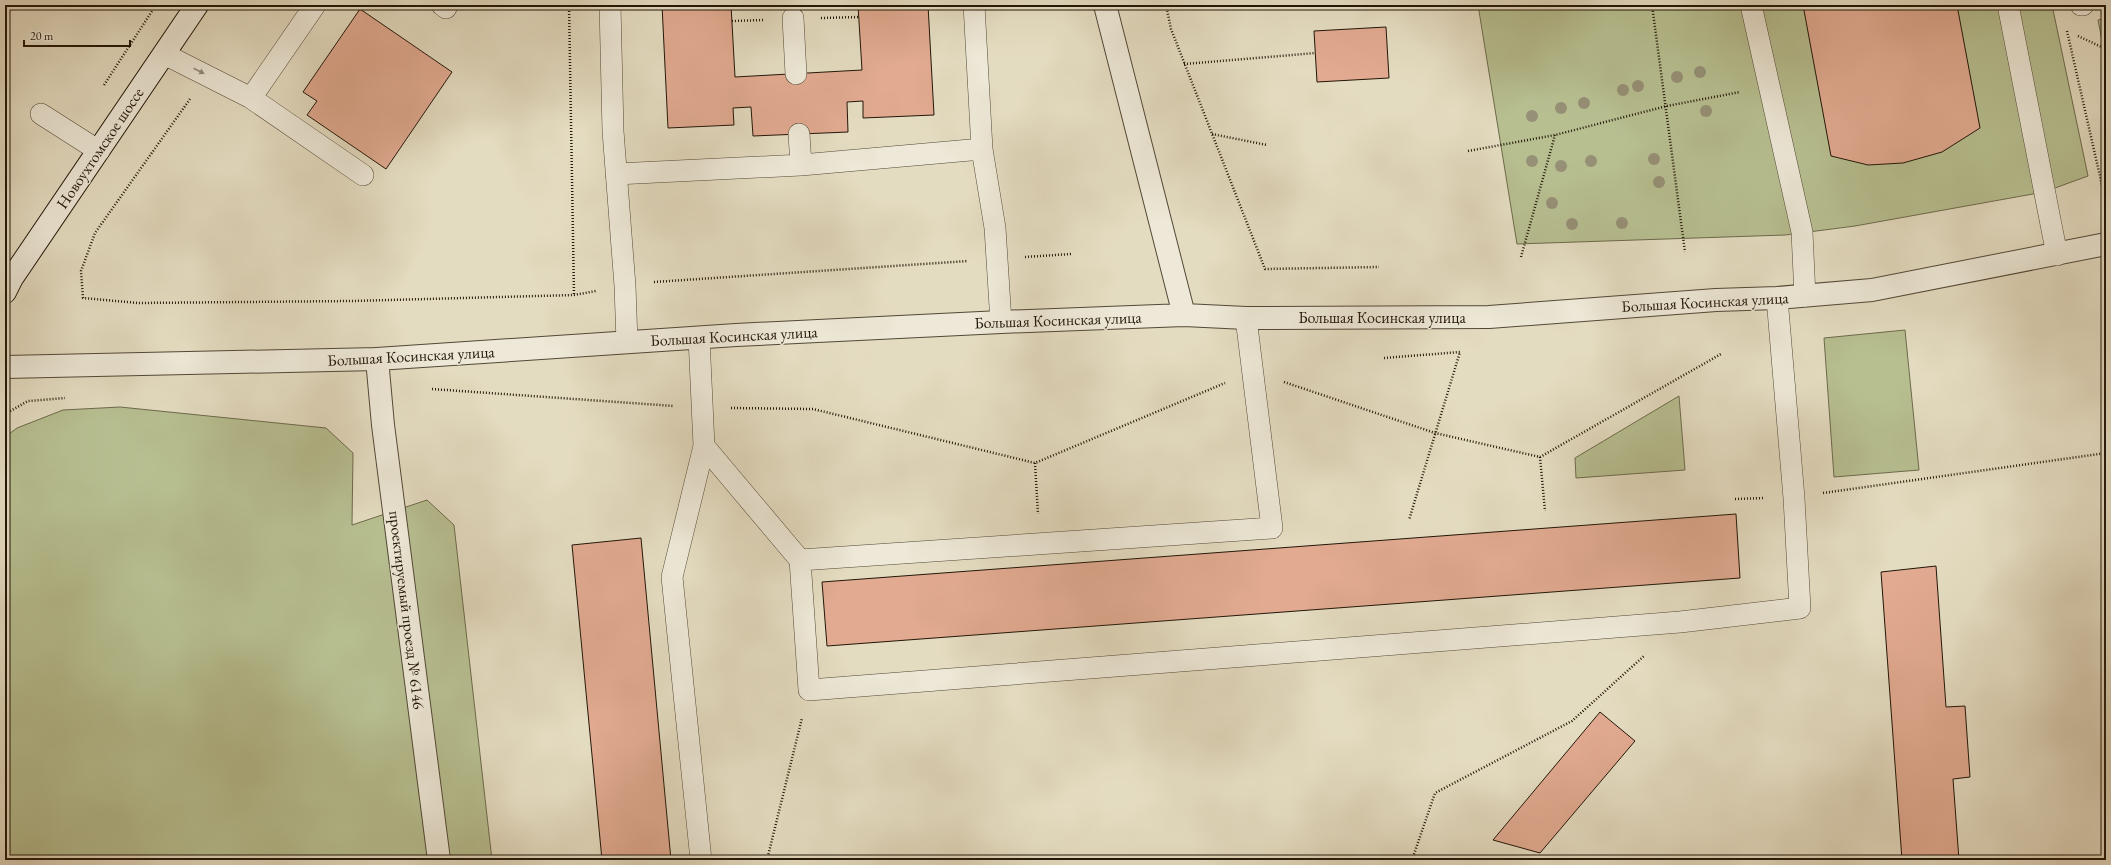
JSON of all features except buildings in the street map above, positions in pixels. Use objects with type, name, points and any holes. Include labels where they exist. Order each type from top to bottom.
[{"type":"street","name":"Новоухтомское шоссе","points":[[5,292],[197,5]]},
{"type":"street","points":[[1105,5],[1184,315]]},
{"type":"street","name":"Большая Косинская улица","points":[[5,367],[377,359],[698,338],[1001,322],[1184,315],[1246,318],[1489,316],[1716,300],[1777,298],[1872,290],[2057,255],[2106,244]]},
{"type":"street","name":"проектируемый проезд № 6146","points":[[377,359],[383,425],[438,860]]},
{"type":"lane","points":[[251,98],[315,5]]},
{"type":"lane","points":[[610,5],[613,131],[625,286],[627,342]]},
{"type":"lane","points":[[974,5],[982,149],[995,228],[1001,322]]},
{"type":"lane","points":[[1752,5],[1802,232],[1805,296]]},
{"type":"lane","points":[[2008,5],[2057,255]]},
{"type":"lane","points":[[794,18],[796,74]]},
{"type":"lane","points":[[164,54],[251,98],[363,175]]},
{"type":"lane","points":[[41,114],[99,151]]},
{"type":"lane","points":[[800,134],[801,165]]},
{"type":"lane","points":[[616,174],[801,165],[982,149]]},
{"type":"lane","points":[[704,446],[800,560],[809,690],[1680,622],[1800,608],[1794,498],[1777,298]]},
{"type":"lane","points":[[800,560],[1272,528],[1246,318]]},
{"type":"lane","points":[[698,338],[704,446],[672,577],[701,860]]},
{"type":"path","points":[[568,5],[574,295]]},
{"type":"path","points":[[1166,5],[1171,29],[1264,270],[1379,267]]},
{"type":"path","points":[[1652,5],[1667,106],[1685,252]]},
{"type":"path","points":[[2065,24],[2104,194]]},
{"type":"path","points":[[2066,30],[2106,49]]},
{"type":"path","points":[[1184,64],[1315,53]]},
{"type":"path","points":[[208,76],[95,233],[81,271],[83,298],[138,303],[353,301],[574,295],[644,283],[1071,254]]},
{"type":"path","points":[[1468,151],[1555,135],[1667,106],[1743,91]]},
{"type":"path","points":[[1212,134],[1267,145]]},
{"type":"path","points":[[1521,257],[1555,135]]},
{"type":"path","points":[[1384,358],[1460,352],[1409,520]]},
{"type":"path","points":[[432,389],[702,408],[813,409]]},
{"type":"path","points":[[5,414],[28,401],[69,397]]},
{"type":"path","points":[[1794,498],[2106,453]]},
{"type":"path","points":[[1540,457],[1545,512]]},
{"type":"path","points":[[1035,463],[1039,544]]},
{"type":"path","points":[[1412,860],[1435,793],[1572,721],[1646,653]]},
{"type":"path","points":[[767,860],[809,690]]},
{"type":"green space","points":[[1478,5],[2052,5],[2088,176],[2044,192],[1855,226],[1785,235],[1517,244]]},
{"type":"green space","points":[[2106,18],[2106,61],[2098,20]]},
{"type":"green space","points":[[1905,330],[1919,470],[1834,477],[1824,338]]},
{"type":"green space","points":[[1679,396],[1685,470],[1576,478],[1575,458]]},
{"type":"green space","points":[[120,407],[326,428],[353,453],[352,525],[427,500],[454,525],[492,860],[5,860],[5,437],[17,428],[63,410]]}]
